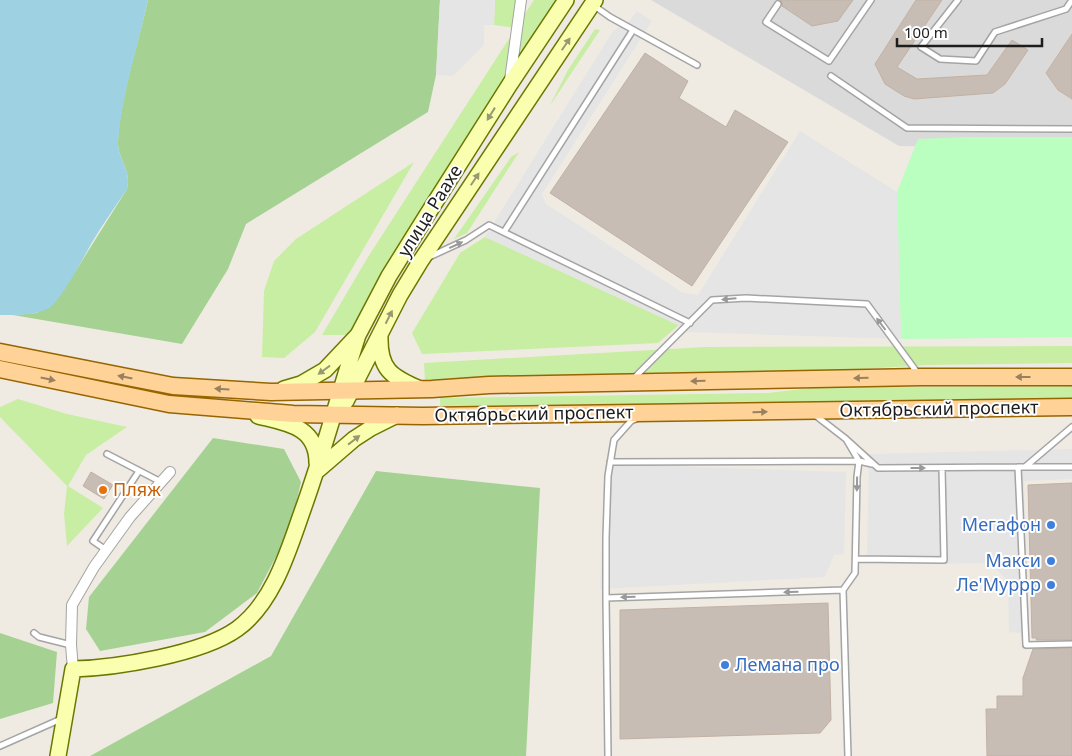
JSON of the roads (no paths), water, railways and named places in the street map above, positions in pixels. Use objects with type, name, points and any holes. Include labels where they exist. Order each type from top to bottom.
[{"type":"main road","name":"улица Раахе","points":[[271,392],[301,384],[325,370],[358,335],[389,276],[510,84],[566,0]]},
{"type":"main road","name":"улица Раахе","points":[[333,415],[346,401],[346,391],[380,335],[400,295],[420,262],[594,2]]},
{"type":"main road","points":[[346,391],[358,335]]},
{"type":"main road","points":[[380,335],[379,348],[382,361],[388,372],[399,381],[427,389],[432,415]]},
{"type":"main road","name":"Октябрьский проспект","points":[[0,352],[173,386],[271,392],[427,389],[442,380],[524,376],[536,384],[920,377],[1072,377]]},
{"type":"main road","name":"Октябрьский проспект","points":[[0,369],[169,404],[235,410],[333,415],[1072,408]]},
{"type":"main road","points":[[235,410],[293,425],[304,432],[312,440],[317,452],[317,472]]},
{"type":"main road","points":[[58,756],[73,669],[91,669],[184,652],[237,629],[256,611],[271,588],[283,562],[317,472],[333,415]]},
{"type":"main road","points":[[317,472],[354,439],[397,415]]},
{"type":"street","points":[[510,84],[521,0]]},
{"type":"street","points":[[73,669],[71,645],[72,604],[94,566],[130,518],[170,472]]},
{"type":"lane","points":[[778,4],[766,22],[828,62],[871,0]]},
{"type":"lane","points":[[958,0],[921,47],[940,59],[976,61],[995,32],[1066,9],[1072,0]]},
{"type":"lane","points":[[594,2],[610,17],[697,65]]},
{"type":"lane","points":[[504,232],[633,30]]},
{"type":"lane","points":[[831,76],[907,128],[1072,129]]},
{"type":"lane","points":[[420,262],[466,240],[489,224],[690,323]]},
{"type":"lane","points":[[629,382],[712,300],[746,298],[867,304],[920,377]]},
{"type":"lane","points":[[810,411],[846,439],[878,468],[1072,466]]},
{"type":"lane","points":[[608,756],[606,538],[610,462],[614,440],[630,421],[647,413]]},
{"type":"lane","points":[[1025,467],[1072,426]]},
{"type":"lane","points":[[846,439],[860,461],[857,477],[855,573],[843,590],[848,756]]},
{"type":"lane","points":[[107,454],[162,482]]},
{"type":"lane","points":[[610,462],[860,461],[874,464]]},
{"type":"lane","points":[[856,559],[944,560],[942,468]]},
{"type":"lane","points":[[1018,468],[1026,645],[1072,644]]},
{"type":"lane","points":[[106,550],[93,541],[139,470]]},
{"type":"lane","points":[[606,598],[843,590]]},
{"type":"lane","points":[[34,633],[39,637],[71,645]]},
{"type":"lane","points":[[0,746],[65,718]]},
{"type":"water","points":[[0,0],[148,0],[127,87],[118,141],[118,147],[128,176],[127,189],[91,244],[72,279],[54,304],[44,311],[0,315]]},
{"type":"place","name":"Пляж","points":[[103,490]]},
{"type":"place","name":"Мегафон","points":[[1051,525]]},
{"type":"place","name":"Макси","points":[[1051,561]]},
{"type":"place","name":"Ле'Муррр","points":[[1051,585]]},
{"type":"place","name":"Лемана про","points":[[725,665]]}]
